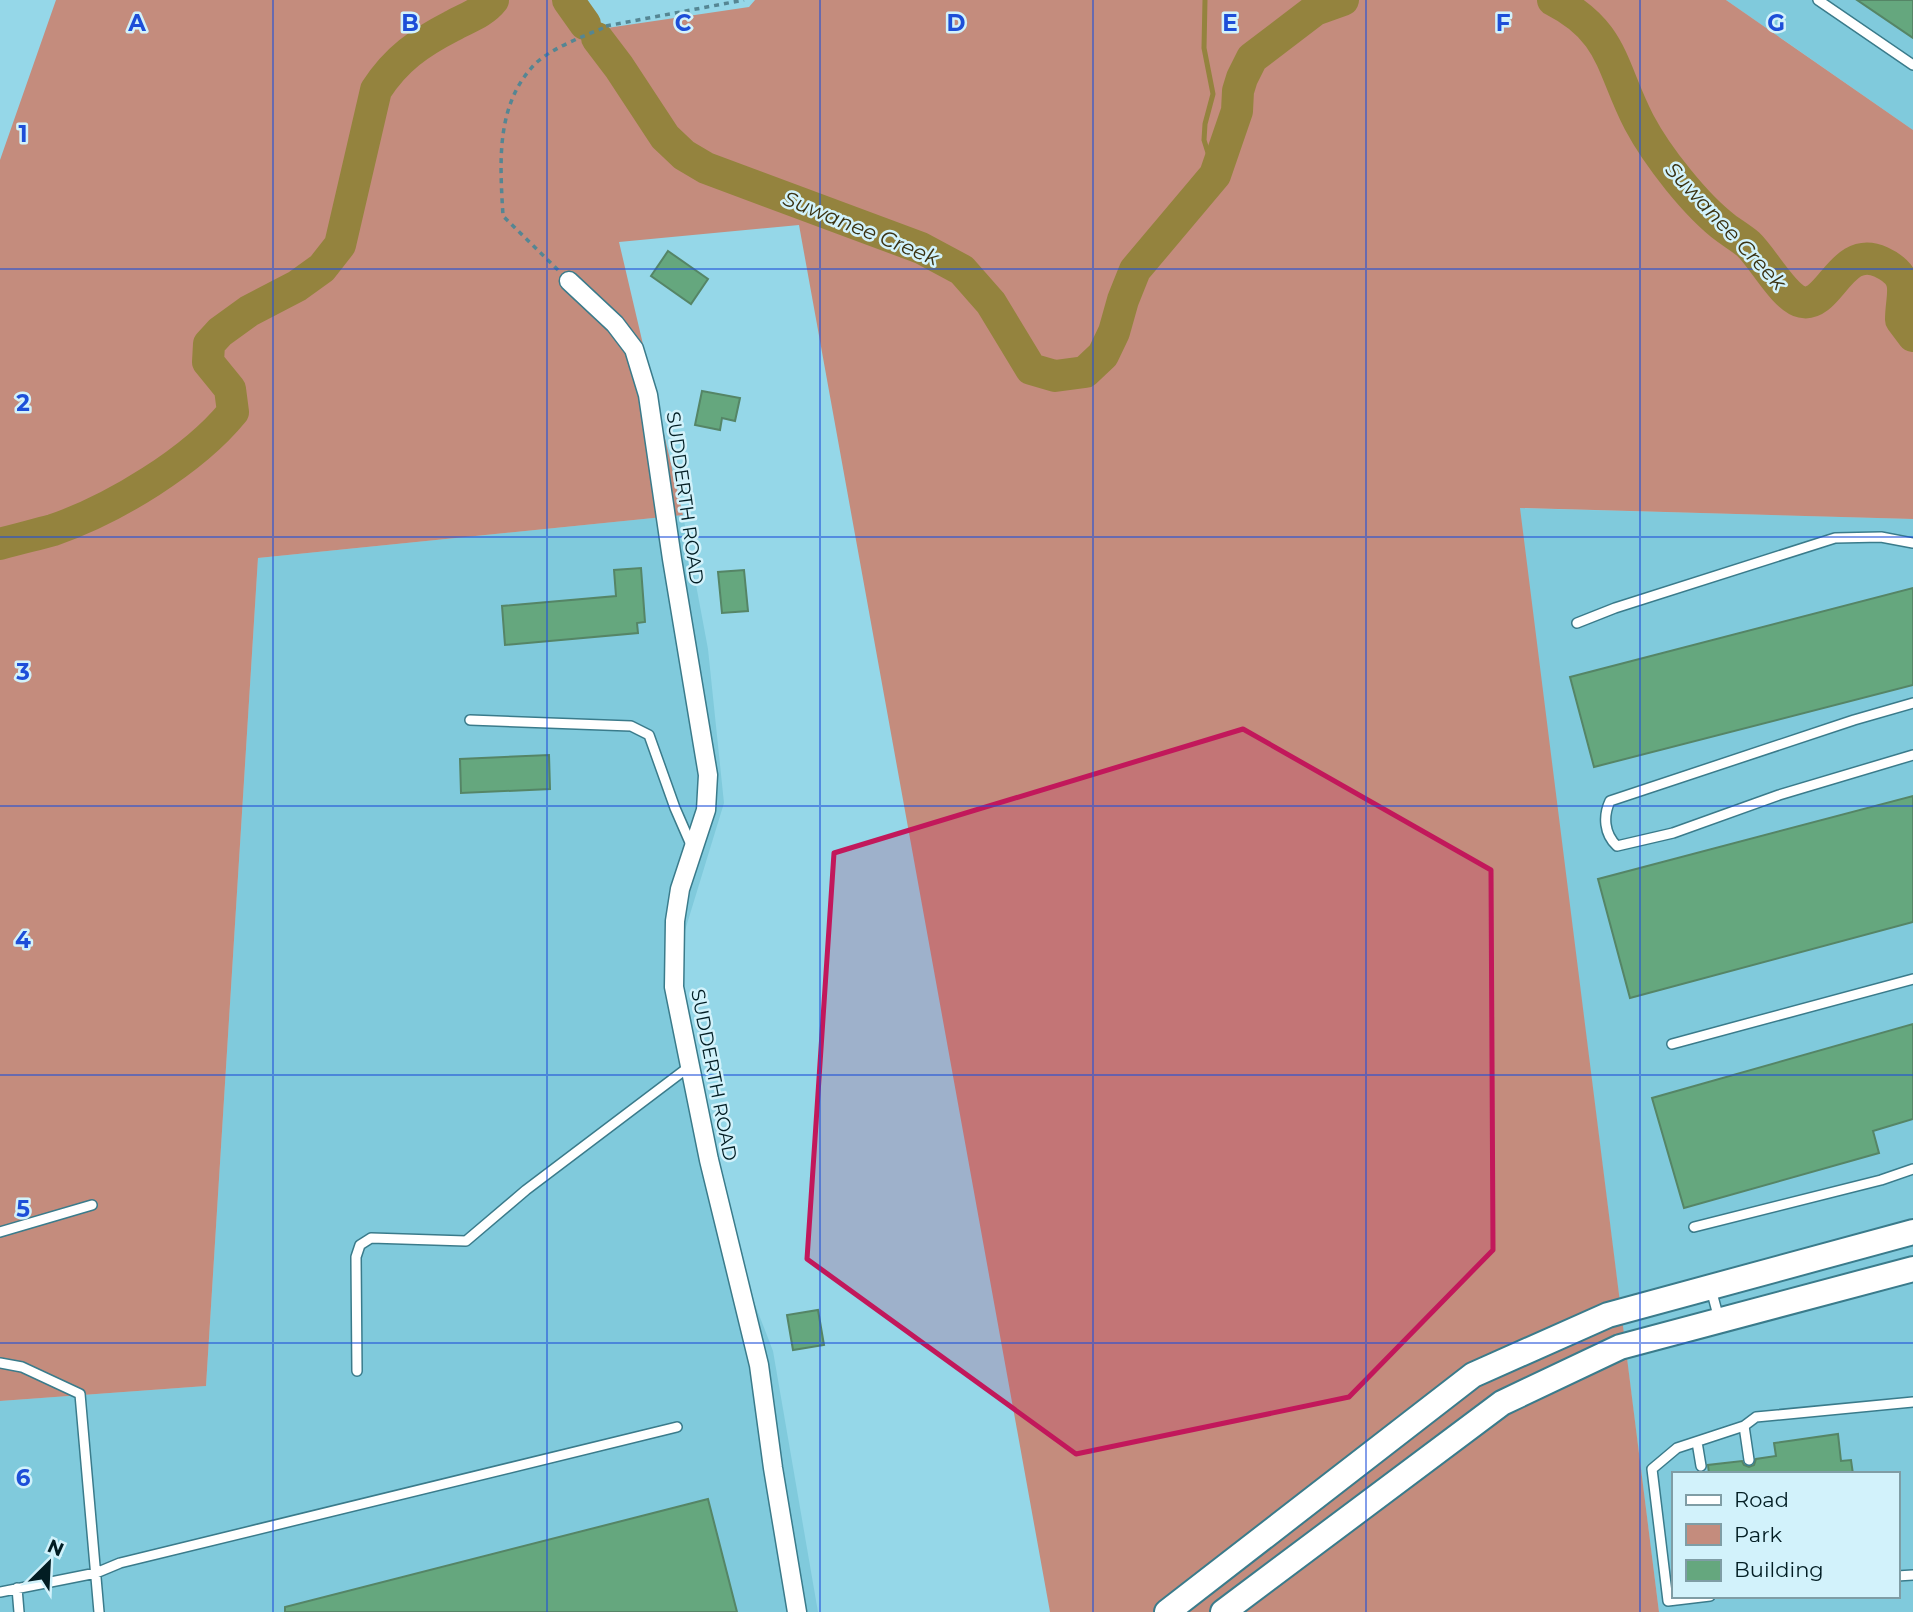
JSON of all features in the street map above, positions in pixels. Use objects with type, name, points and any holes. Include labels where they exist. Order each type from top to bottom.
[{"type":"main road","points":[[1167,1612],[1473,1375],[1608,1315],[1913,1231]]},
{"type":"main road","points":[[1223,1612],[1502,1403],[1620,1348],[1913,1269]]},
{"type":"street","name":"SUDDERTH ROAD","points":[[569,281],[615,324],[634,349],[648,395],[708,775],[706,810],[680,889],[675,921],[674,987],[709,1160],[759,1365],[772,1468],[797,1612]]},
{"type":"lane","points":[[1818,0],[1913,65]]},
{"type":"lane","points":[[1577,623],[1615,608],[1835,538],[1881,537],[1913,543]]},
{"type":"lane","points":[[1913,703],[1610,801],[1604,814],[1609,838],[1617,846],[1673,833],[1779,795],[1913,755]]},
{"type":"lane","points":[[470,720],[631,726],[649,735],[693,849]]},
{"type":"lane","points":[[1672,1044],[1913,979]]},
{"type":"lane","points":[[358,1371],[356,1257],[360,1244],[371,1238],[466,1241],[526,1190],[690,1066]]},
{"type":"lane","points":[[1694,1227],[1881,1180],[1913,1169]]},
{"type":"lane","points":[[0,1232],[92,1205]]},
{"type":"lane","points":[[1710,1287],[1720,1321]]},
{"type":"lane","points":[[0,1363],[22,1367],[80,1394],[99,1612]]},
{"type":"lane","points":[[1693,1598],[1668,1601],[1652,1469],[1677,1448],[1744,1426],[1756,1417],[1913,1402]]},
{"type":"lane","points":[[1744,1426],[1749,1460]]},
{"type":"lane","points":[[0,1592],[96,1573],[120,1563],[677,1427]]},
{"type":"lane","points":[[1697,1442],[1701,1466]]},
{"type":"lane","points":[[17,1588],[19,1612]]},
{"type":"path","points":[[569,281],[503,216],[500,159],[503,128],[514,91],[537,62],[577,39],[605,27],[744,0]]},
{"type":"highlighted area","points":[[1243,729],[1491,870],[1493,1250],[1349,1397],[1076,1454],[807,1259],[834,853]]},
{"type":"shaded area","points":[[1726,0],[1913,0],[1913,130],[1834,75]]},
{"type":"shaded area","points":[[1519,508],[1913,519],[1913,1612],[1659,1612]]},
{"type":"shaded area","points":[[683,515],[708,649],[724,803],[668,986],[727,1232],[773,1351],[818,1612],[0,1612],[0,1401],[206,1386],[258,558]]},
{"type":"green space","points":[[56,0],[575,0],[607,28],[749,7],[755,0],[1726,0],[1913,130],[1913,519],[1520,508],[1659,1612],[1050,1612],[799,225],[619,242],[683,515],[258,558],[206,1386],[0,1401],[0,160]]},
{"type":"building","points":[[1857,0],[1913,0],[1913,38]]},
{"type":"building","points":[[668,251],[708,279],[691,304],[651,276]]},
{"type":"building","points":[[702,391],[740,398],[735,421],[722,418],[720,430],[695,425]]},
{"type":"building","points":[[641,568],[645,622],[637,623],[638,633],[505,645],[502,606],[616,596],[614,570]]},
{"type":"building","points":[[744,570],[748,611],[722,613],[718,572]]},
{"type":"building","points":[[1913,588],[1913,685],[1594,767],[1570,677]]},
{"type":"building","points":[[549,755],[550,789],[461,793],[460,759]]},
{"type":"building","points":[[1913,796],[1913,922],[1630,998],[1598,879]]},
{"type":"building","points":[[1913,1024],[1913,1119],[1873,1131],[1879,1153],[1684,1208],[1652,1098]]},
{"type":"building","points":[[818,1310],[824,1345],[793,1350],[787,1315]]},
{"type":"building","points":[[1838,1434],[1841,1461],[1851,1460],[1853,1472],[1709,1472],[1708,1465],[1742,1461],[1749,1467],[1754,1465],[1756,1459],[1776,1456],[1774,1443]]},
{"type":"building","points":[[708,1499],[737,1612],[285,1612],[285,1607]]},
{"type":"waterway","name":"Suwanee Creek","points":[[0,544],[77,521],[151,482],[197,448],[233,412],[230,389],[208,362],[209,344],[220,332],[249,311],[297,286],[322,268],[340,245],[376,90],[409,53],[440,32],[479,12],[493,0]]},
{"type":"waterway","name":"Suwanee Creek","points":[[568,0],[585,24]]},
{"type":"waterway","points":[[1205,0],[1204,48],[1213,94],[1204,140],[1215,175]]},
{"type":"waterway","name":"Suwanee Creek","points":[[597,38],[665,137],[684,155],[706,168],[921,248],[962,270],[991,303],[1031,369],[1055,376],[1085,372],[1103,355],[1114,332],[1135,270],[1215,175],[1237,111],[1242,78],[1252,58],[1315,10],[1343,0]]},
{"type":"waterway","name":"Suwanee Creek","points":[[1553,0],[1573,12],[1600,38],[1639,122],[1678,180],[1715,219],[1754,250],[1788,293],[1802,302],[1812,301],[1821,296],[1846,268],[1856,261],[1867,259],[1881,262],[1898,274],[1901,280],[1901,320],[1913,336]]}]
